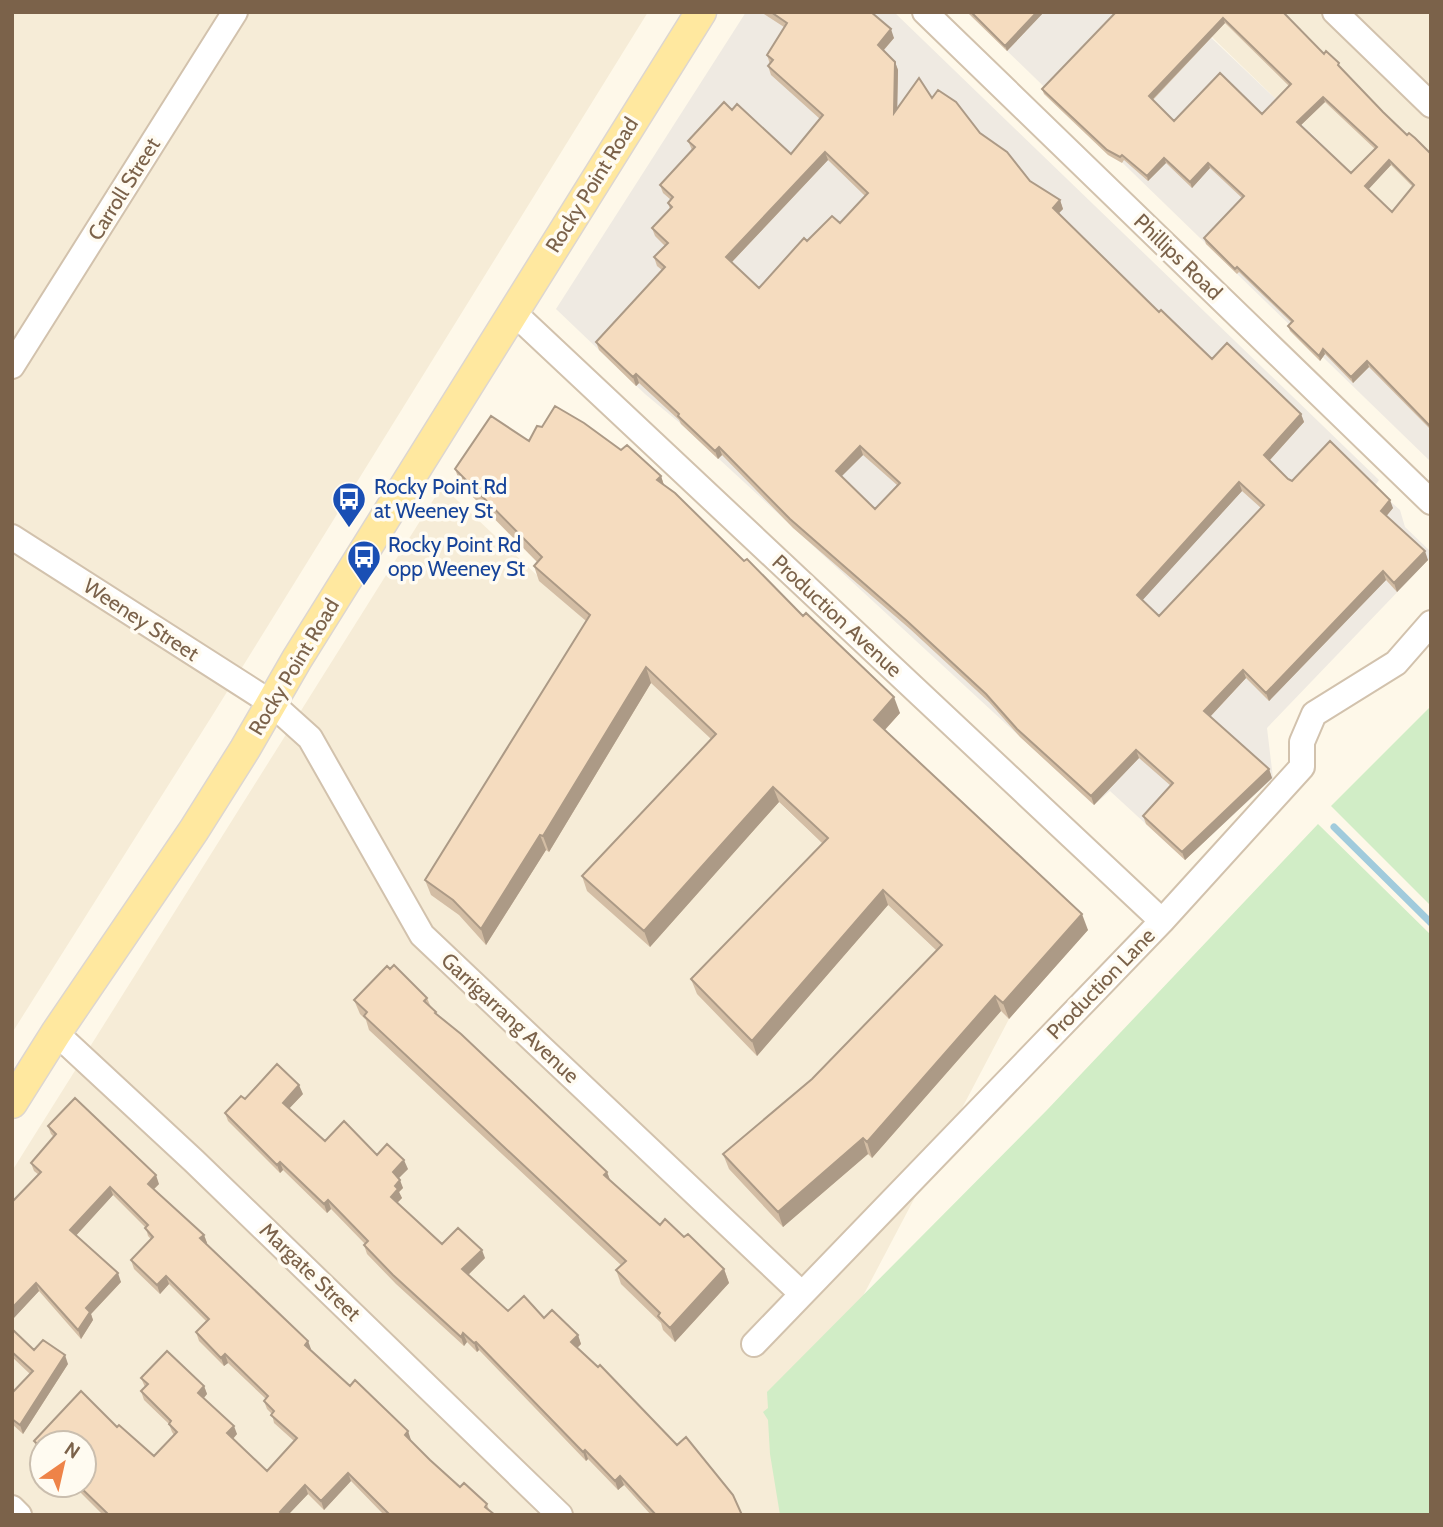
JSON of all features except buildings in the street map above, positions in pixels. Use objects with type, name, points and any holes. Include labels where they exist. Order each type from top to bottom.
[{"type":"main road","name":"Rocky Point Road","points":[[12,1103],[56,1033],[194,830],[512,311],[701,12]]},
{"type":"street","name":"Carroll Street","points":[[12,366],[235,12]]},
{"type":"street","name":"Phillips Road","points":[[925,12],[1431,502]]},
{"type":"street","points":[[1335,12],[1431,105]]},
{"type":"street","name":"Production Avenue","points":[[512,311],[1162,921]]},
{"type":"street","name":"Weeney Street","points":[[12,537],[270,702]]},
{"type":"street","name":"Production Lane","points":[[754,1344],[1162,921],[1302,767],[1302,742],[1314,714],[1396,663],[1431,623]]},
{"type":"street","name":"Garrigarrang Avenue","points":[[270,702],[310,738],[422,935],[802,1294]]},
{"type":"street","name":"Margate Street","points":[[56,1033],[194,1161],[560,1515]]},
{"type":"street","points":[[12,1508],[19,1515]]},
{"type":"shaded area","points":[[12,12],[648,12],[212,716],[12,1033]]},
{"type":"shaded area","points":[[746,12],[894,12],[1379,480],[1374,487],[1400,510],[1405,527],[1431,552],[1431,557],[1267,728],[1273,778],[1185,860],[1110,791],[1094,805],[681,424],[645,394],[556,309]]},
{"type":"shaded area","points":[[967,12],[1184,12],[1280,103],[1431,250],[1431,462]]},
{"type":"shaded area","points":[[1184,12],[1431,12],[1431,250],[1212,37]]},
{"type":"shaded area","points":[[442,486],[1009,1019],[777,1459],[783,1515],[12,1515],[12,1171]]},
{"type":"green space","points":[[1431,706],[1431,906],[1331,806]]},
{"type":"green space","points":[[1318,824],[1431,935],[1431,1515],[780,1515],[770,1454],[768,1420],[763,1412],[768,1408],[767,1392],[1047,1110]]},
{"type":"waterway","points":[[1334,827],[1431,923]]},
{"type":"place","name":"Rocky Point Rd at Weeney St","points":[[349,529]]},
{"type":"place","name":"Rocky Point Rd opp Weeney St","points":[[364,587]]}]
